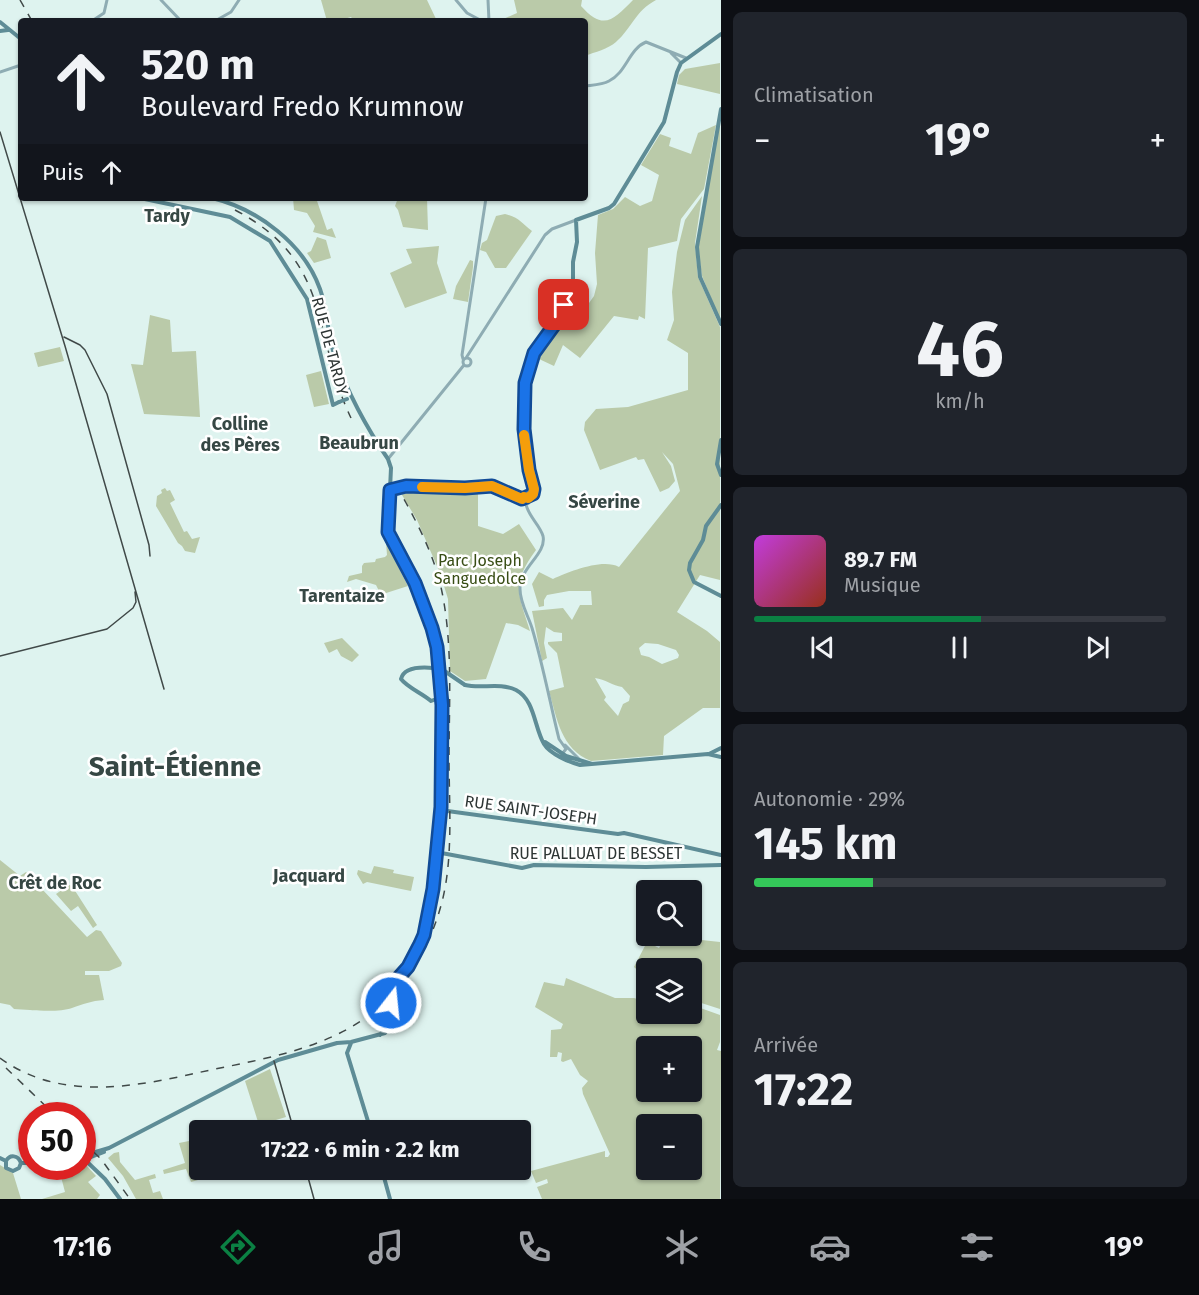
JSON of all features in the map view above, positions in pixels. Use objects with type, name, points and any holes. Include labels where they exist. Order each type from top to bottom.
[{"type":"main road","points":[[0,22],[4,31],[18,38]]},
{"type":"main road","points":[[528,498],[533,494],[534,489],[525,441],[526,375],[534,353],[555,324],[573,287],[573,262],[578,242],[576,220],[614,204],[664,122],[681,63],[720,33]]},
{"type":"main road","points":[[720,109],[697,247],[700,277],[720,324]]},
{"type":"main road","name":"RUE DE TARDY","points":[[154,201],[230,217],[270,242],[307,299],[333,405],[349,398]]},
{"type":"main road","points":[[226,201],[284,237],[306,260],[320,290],[334,354],[349,398],[388,459],[391,468],[388,532],[415,583],[436,640],[442,649],[443,668]]},
{"type":"main road","points":[[284,237],[286,232]]},
{"type":"main road","points":[[720,440],[717,464],[720,475]]},
{"type":"main road","points":[[720,505],[706,526],[703,540],[690,563],[689,570],[694,582],[720,596]]},
{"type":"main road","points":[[426,614],[425,620],[434,647],[438,707],[441,713]]},
{"type":"main road","points":[[96,1155],[275,1061],[337,1043],[351,1042],[386,1033],[392,1016],[390,988],[408,967],[424,935],[433,889],[440,810],[441,693],[436,640]]},
{"type":"main road","points":[[439,698],[431,701],[403,683],[401,679],[404,673],[421,668],[443,668],[465,685],[509,687],[525,696],[539,734],[548,748],[580,765],[708,754],[720,757]]},
{"type":"main road","points":[[543,740],[565,757],[594,764]]},
{"type":"main road","points":[[708,754],[720,748]]},
{"type":"main road","name":"RUE SAINT-JOSEPH","points":[[440,810],[618,834],[624,832],[631,836],[720,855]]},
{"type":"main road","name":"RUE PALLUAT DE BESSET","points":[[436,852],[522,868],[534,865],[646,867],[720,865]]},
{"type":"main road","points":[[351,1042],[347,1053],[368,1120]]},
{"type":"main road","points":[[96,1153],[109,1148]]},
{"type":"main road","points":[[18,1158],[9,1157],[6,1161],[6,1168],[13,1171],[18,1168]]},
{"type":"main road","points":[[0,1158],[6,1161]]},
{"type":"main road","points":[[96,1171],[120,1199]]},
{"type":"main road","points":[[385,1180],[390,1196]]},
{"type":"street","points":[[96,18],[104,13],[107,0]]},
{"type":"street","points":[[161,0],[178,18]]},
{"type":"street","points":[[220,18],[231,12],[239,0]]},
{"type":"street","points":[[456,0],[467,13],[476,18]]},
{"type":"street","points":[[488,0],[489,18]]},
{"type":"street","points":[[588,86],[604,83],[614,78],[642,43],[649,42],[686,58]]},
{"type":"street","points":[[667,50],[681,63]]},
{"type":"street","points":[[0,72],[18,67]]},
{"type":"street","points":[[388,459],[464,365],[486,201]]},
{"type":"street","points":[[464,365],[469,364],[467,355],[545,235],[552,229],[576,220]]},
{"type":"street","points":[[390,490],[406,486],[465,488],[492,486],[522,499],[526,504],[543,535],[543,543],[540,552],[526,568],[519,587],[522,603],[532,627],[560,740],[566,749],[565,757]]},
{"type":"street","points":[[522,499],[528,498],[529,502],[526,504]]},
{"type":"street","points":[[560,740],[581,761]]},
{"type":"green space","points":[[321,0],[427,0],[436,18],[351,17],[326,18]]},
{"type":"green space","points":[[514,0],[582,0],[581,6],[589,14],[603,21],[620,13],[633,0],[656,0],[638,14],[616,42],[588,55],[588,18],[506,18],[517,13]]},
{"type":"green space","points":[[720,63],[720,94],[677,84],[679,75],[685,69]]},
{"type":"green space","points":[[720,117],[720,320],[702,276],[698,250]]},
{"type":"green space","points":[[716,125],[704,189],[681,219],[677,241],[648,248],[645,319],[639,316],[638,320],[614,316],[580,358],[563,345],[554,366],[539,359],[543,348],[561,323],[571,328],[580,309],[594,296],[597,284],[595,253],[598,215],[613,209],[625,197],[640,206],[652,201],[659,175],[641,165],[660,134],[671,138],[669,146],[691,154],[698,133]]},
{"type":"green space","points":[[702,196],[695,243],[698,277],[720,327],[720,580],[700,575],[677,612],[720,642],[720,708],[703,708],[664,736],[663,755],[591,761],[581,756],[567,741],[558,722],[549,691],[564,687],[557,653],[548,644],[548,642],[562,641],[562,633],[554,632],[546,627],[544,643],[547,658],[542,661],[532,611],[563,608],[572,620],[580,605],[592,605],[591,591],[569,591],[547,595],[544,606],[539,607],[532,584],[539,572],[553,579],[595,565],[619,567],[680,491],[673,464],[662,452],[671,466],[675,481],[669,488],[660,492],[644,459],[638,460],[636,457],[600,470],[584,430],[585,422],[596,409],[628,407],[688,390],[688,353],[667,340],[674,320],[672,292],[677,252],[685,220]],"holes":[[[645,643],[658,644],[676,650],[678,658],[662,664],[641,655],[639,648]],[[595,678],[622,687],[630,696],[629,701],[623,704],[618,716],[604,700],[606,697]]]},
{"type":"green space","points":[[293,201],[317,201],[327,230],[332,228],[336,238],[313,232],[315,226],[307,213],[294,210]]},
{"type":"green space","points":[[397,201],[427,201],[428,230],[403,227],[395,206]]},
{"type":"green space","points":[[505,214],[517,219],[532,231],[506,268],[495,268],[486,252],[480,250],[482,243],[487,240],[496,216]]},
{"type":"green space","points":[[317,237],[326,240],[331,258],[314,263],[307,253],[311,251]]},
{"type":"green space","points":[[439,246],[437,263],[447,293],[405,308],[390,273],[412,263],[406,249]]},
{"type":"green space","points":[[470,260],[473,261],[473,267],[468,302],[453,299],[456,286]]},
{"type":"green space","points":[[150,315],[170,320],[172,352],[196,351],[200,417],[144,414],[131,364],[143,365]]},
{"type":"green space","points":[[60,347],[64,361],[38,367],[34,353]]},
{"type":"green space","points":[[321,371],[329,404],[314,407],[306,375]]},
{"type":"green space","points":[[165,488],[167,491],[170,490],[175,500],[170,503],[184,532],[187,531],[192,539],[200,537],[195,553],[185,551],[178,543],[156,506],[157,496]]},
{"type":"green space","name":"Parc Joseph Sanguedolce","points":[[399,490],[458,490],[462,493],[466,490],[478,490],[478,526],[503,534],[519,524],[536,550],[523,572],[519,589],[530,631],[518,625],[506,623],[486,679],[465,681],[450,671],[448,599],[440,573],[417,520]]},
{"type":"green space","points":[[386,542],[408,586],[383,594],[384,601],[377,603],[369,599],[381,595],[376,585],[356,579],[347,582],[349,576],[362,573],[364,563],[375,562],[376,559],[387,555]]},
{"type":"green space","points":[[342,638],[359,655],[352,662],[341,656],[337,649],[329,653],[324,643]]},
{"type":"green space","points":[[0,860],[20,876],[26,872],[87,937],[96,930],[101,931],[122,963],[121,966],[109,971],[85,971],[85,975],[99,975],[104,1000],[66,1010],[52,1011],[14,1009],[10,1005],[0,1003]]},
{"type":"green space","points":[[374,866],[414,877],[411,891],[367,882],[363,884],[357,874],[358,870],[371,874]]},
{"type":"green space","points":[[69,885],[72,886],[97,925],[93,928],[78,906],[71,911],[56,894]]},
{"type":"green space","points":[[702,940],[720,942],[720,1009],[702,1003],[702,958],[639,958],[645,946],[659,948],[660,946],[702,946]]},
{"type":"green space","points":[[566,978],[615,998],[636,999],[636,1024],[702,1024],[702,1009],[720,1015],[720,1042],[717,1050],[721,1051],[720,1199],[542,1199],[537,1187],[548,1183],[547,1179],[536,1183],[531,1171],[605,1151],[605,1157],[610,1154],[583,1094],[582,1088],[588,1081],[580,1075],[571,1059],[561,1061],[562,1053],[558,1052],[557,1057],[550,1057],[551,1030],[561,1029],[563,1024],[535,1007],[544,982],[564,986]]},
{"type":"green space","points":[[270,1069],[286,1117],[276,1120],[257,1120],[245,1081]]},
{"type":"green space","points":[[189,1141],[189,1177],[186,1169],[164,1174],[163,1170],[185,1163],[179,1143]]},
{"type":"green space","points":[[119,1152],[120,1162],[135,1180],[155,1174],[156,1178],[149,1180],[153,1193],[160,1191],[163,1199],[136,1199],[123,1176],[108,1158]]},
{"type":"green space","points":[[0,1165],[13,1173],[21,1199],[0,1199]]},
{"type":"green space","points":[[62,1180],[91,1180],[88,1182],[100,1195],[97,1199],[42,1199],[65,1192]]},
{"type":"tram line","points":[[0,132],[18,191]]},
{"type":"tram line","points":[[21,201],[164,689]]},
{"type":"tram line","points":[[64,337],[85,350],[107,394],[149,545],[150,556]]},
{"type":"tram line","points":[[0,656],[107,629],[133,608],[136,602],[135,592]]},
{"type":"tram line","points":[[274,1061],[291,1120]]},
{"type":"tram line","points":[[309,1180],[314,1199]]},
{"type":"railway","points":[[20,0],[30,18]]},
{"type":"railway","points":[[235,210],[267,230],[289,253],[305,277],[351,418]]},
{"type":"railway","points":[[0,1058],[22,1071],[45,1080],[94,1087],[168,1079],[269,1058],[319,1042],[365,1019],[385,1002],[411,971],[436,922],[447,873],[450,834],[450,675],[448,633],[439,579],[425,541],[400,492]]},
{"type":"railway","points":[[6,1068],[41,1102]]},
{"type":"railway","points":[[96,1154],[130,1199]]},
{"type":"slow traffic","points":[[422,487],[492,486],[522,499],[528,498],[533,494],[534,489],[524,435]]},
{"type":"district","name":"Tardy","points":[[167,216]]},
{"type":"district","name":"Colline des Pères","points":[[240,434]]},
{"type":"district","name":"Beaubrun","points":[[359,443]]},
{"type":"district","name":"Séverine","points":[[604,502]]},
{"type":"district","name":"Tarentaize","points":[[342,596]]},
{"type":"district","name":"Saint-Étienne","points":[[175,766]]},
{"type":"district","name":"Jacquard","points":[[309,876]]},
{"type":"district","name":"Crêt de Roc","points":[[55,883]]},
{"type":"route","points":[[391,1003],[391,986],[408,967],[424,935],[432,895],[441,807],[442,705],[437,647],[429,618],[415,583],[389,538],[387,526],[390,490],[406,486],[465,488],[492,486],[522,499],[533,494],[524,429],[526,375],[534,353],[555,324],[564,305]]}]
